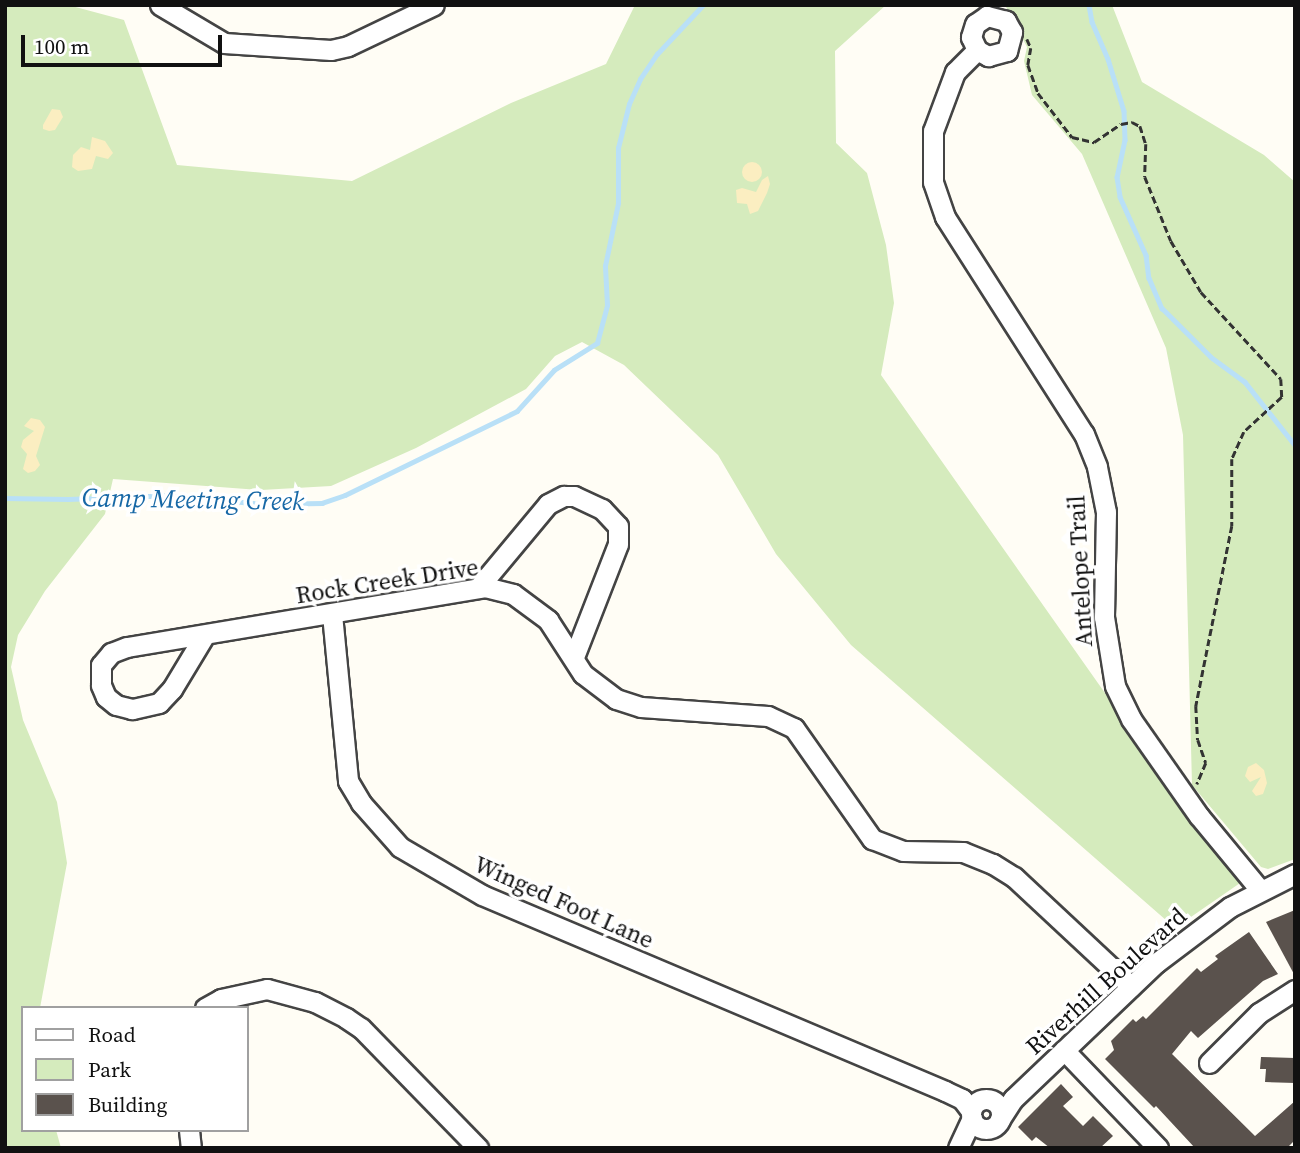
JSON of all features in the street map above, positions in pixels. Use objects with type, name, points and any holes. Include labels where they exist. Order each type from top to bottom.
[{"type":"street","points":[[160,5],[224,43],[331,50],[348,46],[434,5]]},
{"type":"street","name":"Antelope Trail","points":[[976,50],[955,72],[933,131],[933,182],[945,217],[1084,434],[1097,467],[1107,512],[1104,617],[1115,686],[1131,719],[1186,798],[1260,890]]},
{"type":"street","points":[[478,588],[548,504],[564,496],[574,496],[602,509],[618,526],[618,544],[574,657]]},
{"type":"street","name":"Rock Creek Drive","points":[[204,636],[172,689],[159,703],[132,709],[116,705],[106,697],[100,673],[101,665],[111,653],[138,644],[204,636],[478,588],[499,589],[525,601],[548,620],[583,674],[616,699],[641,707],[768,716],[782,721],[805,740],[856,820],[872,839],[903,852],[963,852],[993,864],[1014,877],[1131,986]]},
{"type":"street","name":"Winged Foot Lane","points":[[332,614],[348,781],[361,803],[400,847],[482,895],[945,1091],[984,1113]]},
{"type":"street","name":"Riverhill Boulevard","points":[[959,1148],[984,1113],[1025,1087],[1131,986],[1192,933],[1260,890],[1295,874]]},
{"type":"street","points":[[209,1006],[221,999],[267,989],[315,1002],[346,1018],[361,1028],[478,1148]]},
{"type":"street","points":[[1209,1063],[1259,1013],[1295,990]]},
{"type":"street","points":[[1064,1050],[1158,1148]]},
{"type":"path","points":[[1026,36],[1031,48],[1028,65],[1038,93],[1072,137],[1094,142],[1121,124],[1132,122],[1140,126],[1144,134],[1145,177],[1171,241],[1201,292],[1281,379],[1283,388],[1278,400],[1244,432],[1232,459],[1232,526],[1196,706],[1198,740],[1206,763],[1201,780],[1186,798]]},
{"type":"green space","points":[[5,5],[68,5],[124,20],[177,165],[352,181],[511,103],[606,64],[635,5],[886,5],[835,51],[836,143],[867,173],[886,245],[894,303],[881,375],[1112,703],[1175,799],[1243,881],[1175,928],[851,645],[776,554],[718,455],[624,365],[582,342],[555,356],[526,389],[416,448],[331,486],[261,490],[113,479],[105,514],[45,591],[18,635],[11,667],[23,720],[57,802],[67,863],[40,1006],[21,1006],[21,1132],[57,1132],[61,1148],[5,1148]]},
{"type":"green space","points":[[1005,5],[1112,5],[1142,82],[1264,155],[1295,182],[1295,859],[1268,869],[1261,867],[1192,785],[1183,435],[1166,348],[1082,154],[1032,95],[1024,61],[1027,47]]},
{"type":"sand","points":[[52,109],[60,110],[63,117],[55,130],[49,131],[43,129],[43,125]]},
{"type":"sand","points":[[92,137],[105,141],[113,153],[108,159],[96,156],[92,169],[78,171],[72,167],[73,155],[81,147],[90,150]]},
{"type":"sand","points":[[752,162],[759,165],[762,172],[759,179],[752,182],[745,179],[742,172],[745,165]]},
{"type":"sand","points":[[768,176],[770,184],[767,193],[758,211],[750,214],[747,204],[737,203],[736,190],[742,188],[756,192],[762,180]]},
{"type":"sand","points":[[31,418],[40,420],[45,427],[36,456],[40,465],[35,471],[28,473],[23,469],[27,454],[21,447],[23,440],[34,431],[24,426]]},
{"type":"sand","points":[[1256,763],[1264,770],[1267,783],[1263,794],[1256,796],[1252,791],[1261,777],[1250,782],[1245,776],[1248,767]]},
{"type":"building","points":[[1295,910],[1295,976],[1266,922]]},
{"type":"building","points":[[1249,932],[1278,974],[1263,981],[1198,1038],[1191,1031],[1172,1054],[1255,1136],[1295,1101],[1295,1140],[1287,1148],[1195,1148],[1156,1106],[1154,1108],[1105,1059],[1114,1050],[1111,1041],[1133,1019],[1136,1022],[1143,1016],[1146,1019],[1197,968],[1201,972],[1218,959],[1215,956]]},
{"type":"building","points":[[1261,1057],[1295,1058],[1295,1083],[1265,1082],[1266,1069],[1260,1069]]},
{"type":"building","points":[[1061,1084],[1073,1097],[1063,1106],[1083,1126],[1093,1116],[1113,1136],[1100,1148],[1050,1148],[1036,1137],[1032,1141],[1018,1127]]},
{"type":"waterway","name":"Camp Meeting Creek","points":[[5,498],[68,499],[176,495],[262,504],[322,503],[345,495],[517,411],[554,370],[597,343],[607,305],[605,266],[618,203],[618,148],[629,104],[640,79],[657,54],[703,5]]},
{"type":"waterway","name":"Camp Meeting Creek","points":[[1089,5],[1092,22],[1108,59],[1124,111],[1125,140],[1117,177],[1120,197],[1146,255],[1149,278],[1162,308],[1211,357],[1245,382],[1295,445]]}]
